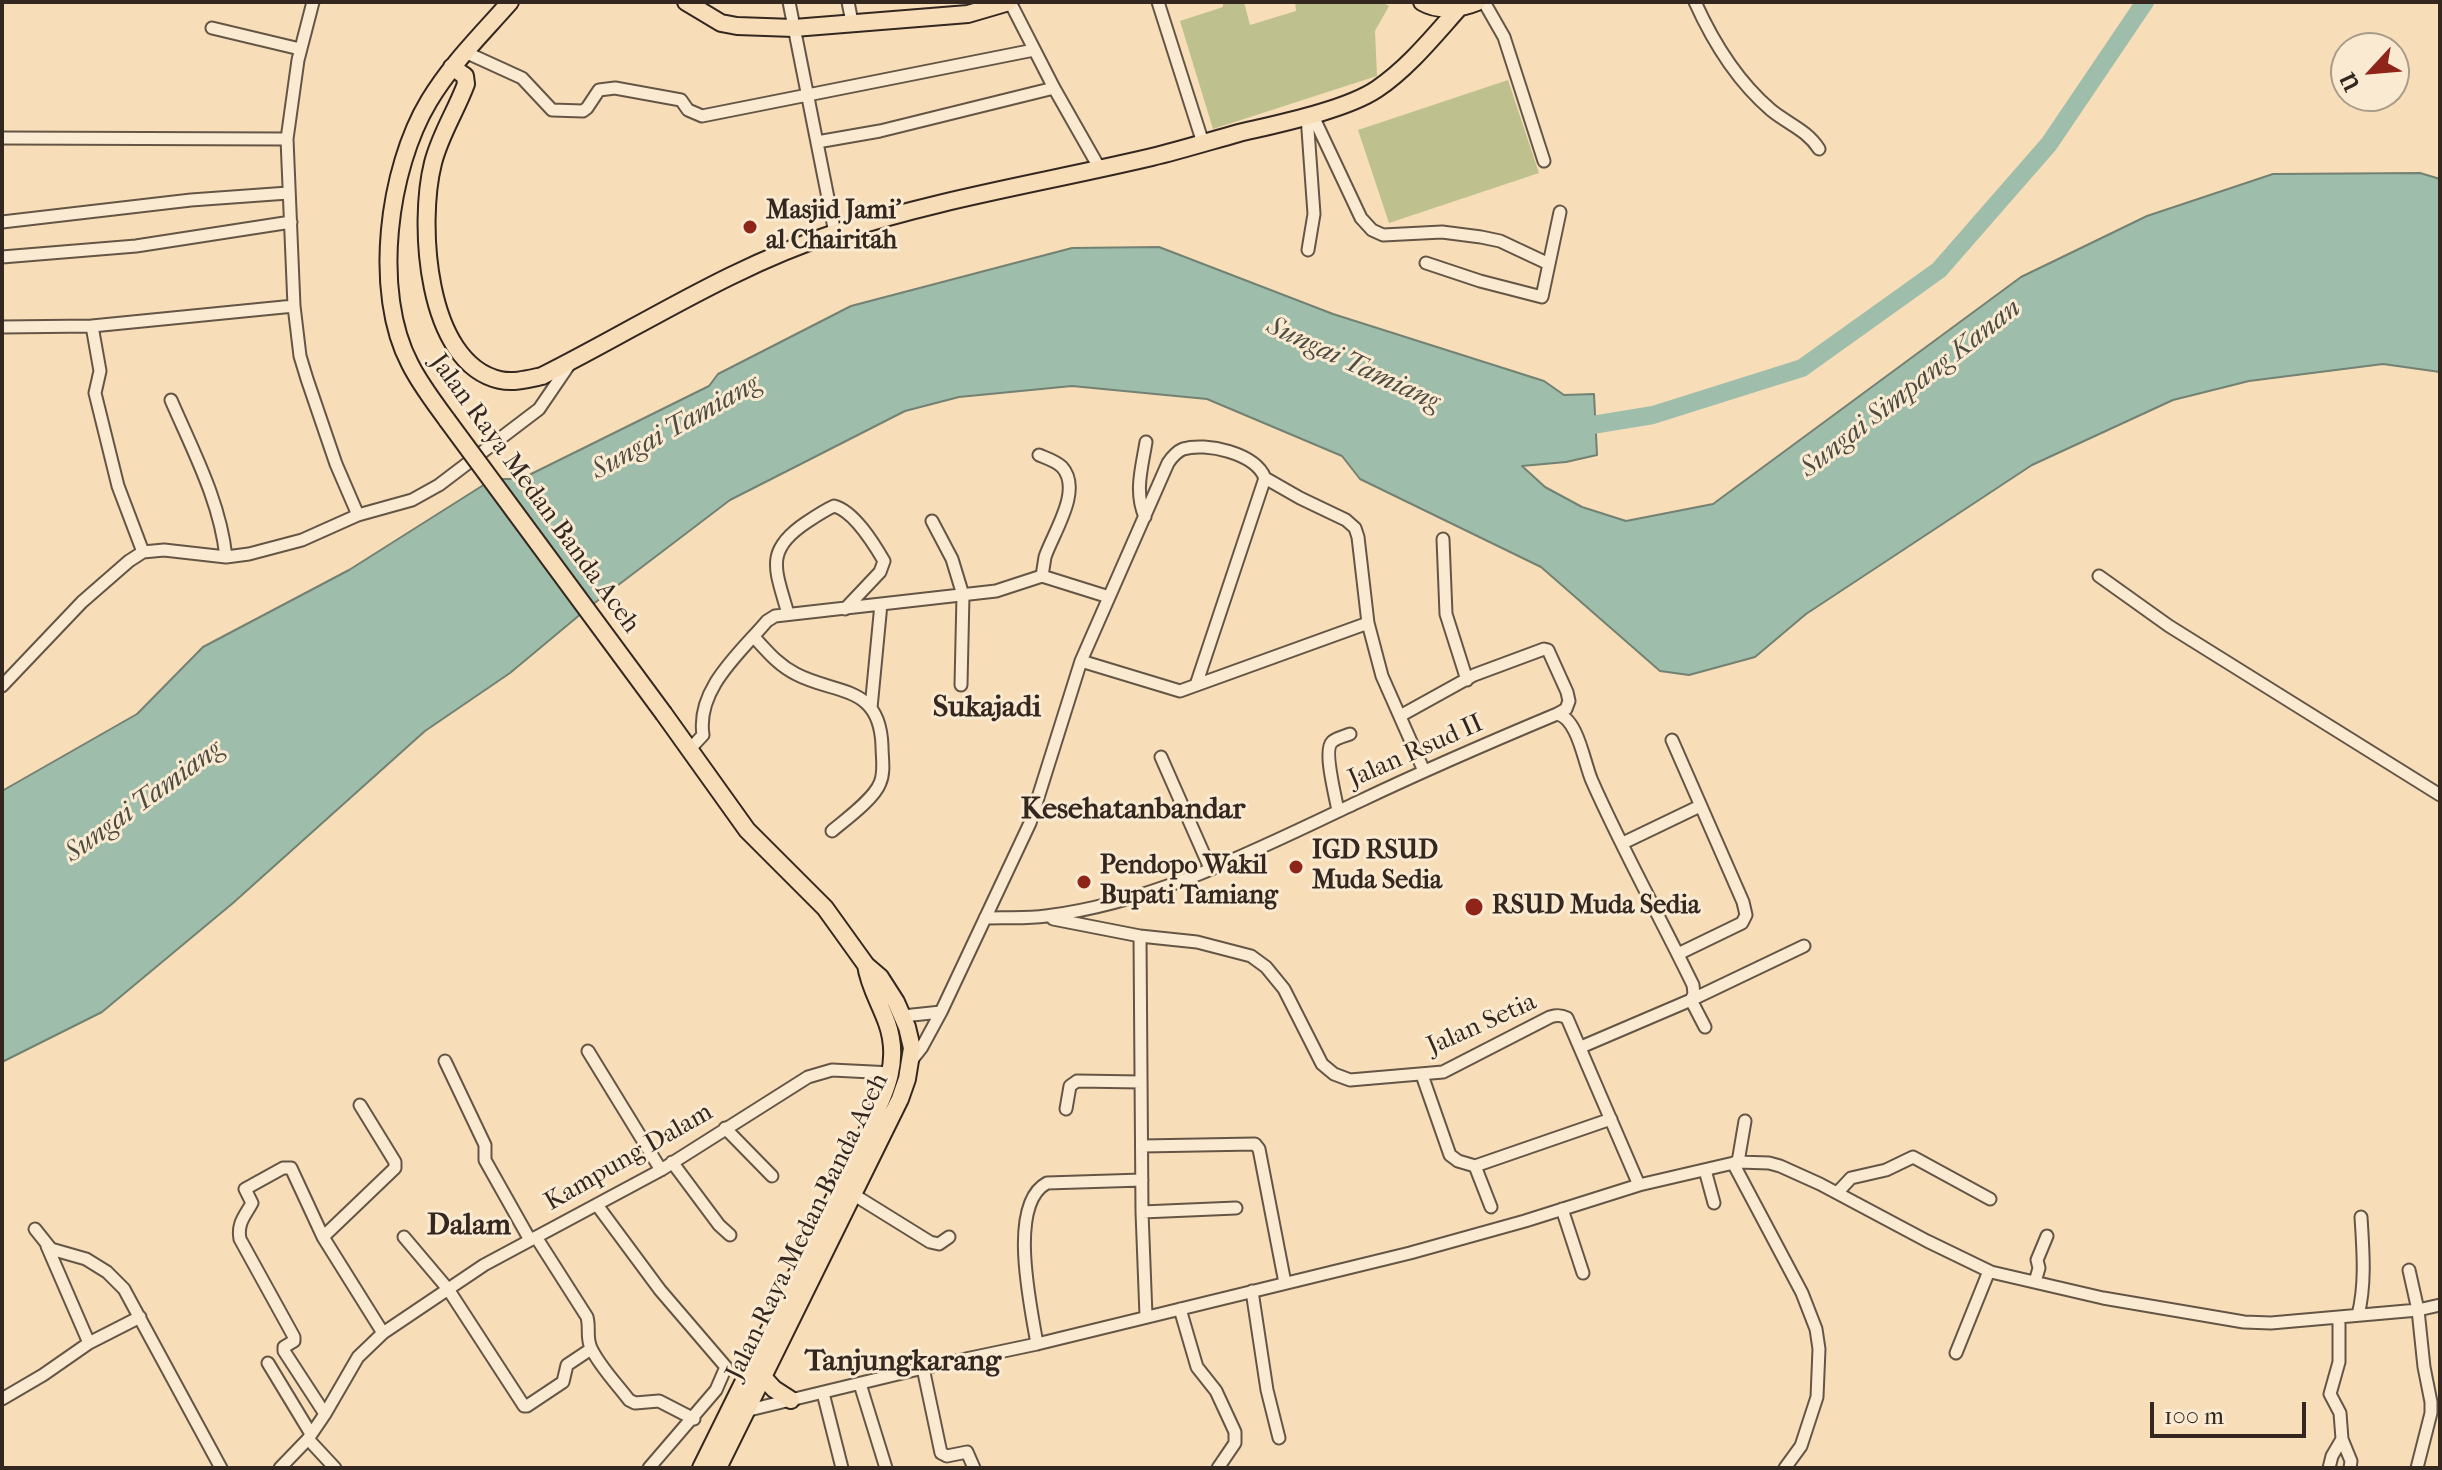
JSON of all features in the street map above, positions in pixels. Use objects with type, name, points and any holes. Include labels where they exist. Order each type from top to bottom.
[{"type":"highway","name":"Jalan Raya Medan Banda Aceh","points":[[510,2],[452,67],[419,118],[407,148],[388,253],[391,301],[403,349],[410,365],[447,420],[747,830],[825,908],[866,965],[885,985],[910,1035],[911,1061],[900,1099],[801,1282],[740,1405],[701,1468]]},
{"type":"highway","points":[[686,2],[721,23],[794,28],[968,14],[1010,2]]},
{"type":"highway","points":[[452,67],[465,76],[466,84],[441,138],[433,165],[426,217],[432,274],[441,316],[458,353],[472,366],[502,381],[524,380],[542,376],[570,362],[725,277],[835,233],[1310,115],[1375,91],[1409,62],[1458,9],[1477,2]]},
{"type":"highway","points":[[1436,33],[1425,4],[1458,9]]},
{"type":"highway","name":"Jalan Raya Medan Banda Aceh","points":[[718,1468],[740,1405],[763,1377],[892,1073],[892,1038],[866,965]]},
{"type":"highway","points":[[763,1377],[791,1400]]},
{"type":"street","points":[[313,2],[300,49],[287,139],[294,306],[300,356],[307,379],[336,464],[358,515]]},
{"type":"street","points":[[789,2],[835,233]]},
{"type":"street","points":[[848,2],[852,22]]},
{"type":"street","points":[[1010,2],[1100,169]]},
{"type":"street","points":[[1158,2],[1203,143]]},
{"type":"street","points":[[1484,2],[1504,37],[1544,161]]},
{"type":"street","points":[[1695,2],[1709,32],[1740,77],[1772,111],[1807,133],[1819,149]]},
{"type":"street","points":[[212,28],[300,49]]},
{"type":"street","points":[[465,52],[522,78],[552,110],[583,111],[596,92],[607,88],[682,100],[688,110],[702,116],[1034,50]]},
{"type":"street","points":[[817,142],[880,131],[1054,88]]},
{"type":"street","points":[[1308,250],[1314,214],[1310,115]]},
{"type":"street","points":[[1310,115],[1361,218],[1372,230],[1383,235],[1442,232],[1481,237],[1500,241],[1549,264]]},
{"type":"street","points":[[2,138],[287,139]]},
{"type":"street","points":[[2,222],[191,200],[288,193]]},
{"type":"street","points":[[1426,263],[1542,297],[1560,212]]},
{"type":"street","points":[[2,257],[136,246],[291,222]]},
{"type":"street","points":[[2,327],[92,326],[294,306]]},
{"type":"street","points":[[92,326],[100,371],[96,397],[118,486],[143,552]]},
{"type":"street","points":[[2,686],[82,602],[143,552],[164,550],[226,557],[259,552],[302,540],[358,515],[404,503],[439,485],[539,409],[570,362]]},
{"type":"street","points":[[171,400],[211,492],[222,528],[226,557]]},
{"type":"street","points":[[1145,517],[1140,506],[1139,490],[1146,442]]},
{"type":"street","points":[[911,1061],[941,1012],[1030,823],[1081,661],[1168,463],[1182,450],[1203,446],[1231,452],[1251,463],[1264,473],[1265,478],[1196,685]]},
{"type":"street","points":[[1039,455],[1060,465],[1067,475],[1070,489],[1042,576]]},
{"type":"street","points":[[1265,478],[1346,520],[1355,528],[1368,623],[1382,676],[1424,771]]},
{"type":"street","points":[[788,614],[777,573],[780,545],[795,530],[834,506],[843,509],[865,532],[884,561],[880,572],[845,609]]},
{"type":"street","points":[[932,521],[952,559],[963,595],[961,685]]},
{"type":"street","points":[[1443,539],[1446,614],[1467,680]]},
{"type":"street","points":[[689,750],[703,735],[702,711],[717,679],[767,621],[775,616],[1005,590],[1042,576],[1109,597]]},
{"type":"street","points":[[2099,576],[2169,626],[2440,795]]},
{"type":"street","points":[[871,708],[881,604]]},
{"type":"street","points":[[1081,661],[1176,690],[1368,623]]},
{"type":"street","points":[[754,637],[779,663],[798,675],[852,692],[871,708],[881,729],[882,780],[874,792],[832,831]]},
{"type":"street","points":[[1400,716],[1467,680],[1546,649],[1569,698],[1566,709],[1557,714]]},
{"type":"street","points":[[1557,714],[1567,717],[1573,726],[1593,782],[1693,985],[1691,1000]]},
{"type":"street","name":"Jalan Rsud II","points":[[985,918],[1043,917],[1125,901],[1263,847],[1424,771],[1557,714]]},
{"type":"street","points":[[1338,811],[1329,747],[1332,741],[1350,734]]},
{"type":"street","points":[[1672,740],[1746,915],[1742,923],[1678,954]]},
{"type":"street","points":[[1161,757],[1210,868]]},
{"type":"street","points":[[1623,843],[1700,806]]},
{"type":"street","name":"Jalan Setia","points":[[1043,917],[1140,936],[1197,942],[1251,956],[1266,967],[1284,989],[1318,1058],[1334,1074],[1350,1080],[1367,1081],[1443,1072],[1550,1017],[1559,1015],[1567,1018],[1639,1185]]},
{"type":"street","points":[[1140,936],[1146,1316]]},
{"type":"street","points":[[1581,1047],[1691,1000],[1804,946]]},
{"type":"street","points":[[1691,1000],[1705,1027]]},
{"type":"street","points":[[903,1016],[941,1012]]},
{"type":"street","points":[[588,1051],[661,1170]]},
{"type":"street","points":[[445,1061],[485,1145],[486,1163],[588,1320],[587,1337],[591,1349],[631,1402],[659,1401],[694,1419]]},
{"type":"street","name":"Kampung Dalam","points":[[280,1468],[309,1437],[358,1357],[383,1333],[484,1265],[661,1170],[818,1073],[839,1070],[892,1073]]},
{"type":"street","points":[[1422,1075],[1450,1155],[1475,1166],[1611,1119]]},
{"type":"street","points":[[1066,1109],[1070,1086],[1077,1081],[1141,1082]]},
{"type":"street","points":[[323,1237],[395,1168],[395,1162],[360,1105]]},
{"type":"street","points":[[1745,1121],[1735,1163],[1802,1293],[1816,1329],[1819,1349],[1817,1397],[1801,1446],[1785,1468]]},
{"type":"street","points":[[725,1128],[772,1176]]},
{"type":"street","points":[[1142,1146],[1255,1144],[1259,1149],[1285,1283]]},
{"type":"street","points":[[1837,1193],[1851,1178],[1886,1170],[1913,1157],[1990,1199]]},
{"type":"street","points":[[672,1162],[730,1235]]},
{"type":"street","points":[[716,1390],[740,1405],[823,1393],[1410,1253],[1639,1185],[1735,1163],[1780,1166],[1989,1271],[2103,1298],[2244,1322],[2271,1323],[2439,1307]]},
{"type":"street","points":[[1475,1166],[1491,1207]]},
{"type":"street","points":[[325,1414],[284,1351],[294,1337],[240,1239],[241,1220],[252,1203],[245,1189],[290,1167],[323,1237],[383,1333]]},
{"type":"street","points":[[1705,1170],[1714,1203]]},
{"type":"street","points":[[1037,1344],[1025,1253],[1026,1225],[1035,1191],[1047,1183],[1142,1180]]},
{"type":"street","points":[[851,1193],[930,1242],[939,1244],[949,1237]]},
{"type":"street","points":[[597,1205],[660,1290],[726,1369],[716,1390],[694,1419],[649,1468]]},
{"type":"street","points":[[1142,1212],[1236,1208]]},
{"type":"street","points":[[1562,1209],[1583,1273]]},
{"type":"street","points":[[2358,1315],[2363,1252],[2361,1217]]},
{"type":"street","points":[[35,1229],[47,1246],[89,1343]]},
{"type":"street","points":[[2035,1282],[2039,1268],[2037,1260],[2047,1236]]},
{"type":"street","points":[[404,1237],[448,1289],[524,1406],[565,1380],[567,1365],[591,1349]]},
{"type":"street","points":[[47,1246],[86,1259],[107,1272],[130,1297],[221,1468]]},
{"type":"street","points":[[2409,1270],[2431,1402],[2417,1468]]},
{"type":"street","points":[[1956,1353],[1989,1271]]},
{"type":"street","points":[[1252,1291],[1267,1390],[1279,1438]]},
{"type":"street","points":[[1180,1309],[1197,1367],[1216,1391],[1235,1432],[1235,1443],[1218,1468]]},
{"type":"street","points":[[2,1399],[89,1343],[140,1317]]},
{"type":"street","points":[[2339,1318],[2339,1362],[2330,1397],[2340,1413],[2342,1439],[2351,1461],[2350,1468]]},
{"type":"street","points":[[268,1363],[309,1437],[335,1468]]},
{"type":"street","points":[[923,1368],[941,1453],[947,1456],[967,1452],[974,1468]]},
{"type":"street","points":[[860,1384],[886,1468]]},
{"type":"street","points":[[823,1393],[842,1468]]},
{"type":"street","points":[[2329,1468],[2342,1439]]},
{"type":"green space","points":[[1223,2],[1244,2],[1250,25],[1296,11],[1295,2],[1381,2],[1389,6],[1375,31],[1377,76],[1213,129],[1180,21],[1223,7]]},
{"type":"green space","points":[[1508,80],[1539,173],[1389,223],[1358,130]]},
{"type":"water","points":[[2420,173],[2440,179],[2440,372],[2383,364],[2249,381],[2173,400],[2032,465],[1806,614],[1755,657],[1689,675],[1660,671],[1541,567],[1360,479],[1342,456],[1207,399],[1072,386],[959,397],[905,411],[730,500],[588,608],[510,673],[425,731],[233,903],[102,1012],[2,1062],[2,791],[137,714],[203,647],[349,570],[493,479],[521,479],[709,386],[718,374],[851,306],[1072,248],[1159,247],[1333,314],[1544,381],[1564,395],[1594,394],[1597,455],[1566,462],[1522,466],[1545,487],[1582,507],[1626,521],[1713,504],[2021,277],[2147,216],[2273,174]]},
{"type":"waterway","points":[[1574,428],[1653,415],[1802,368],[1939,270],[2049,144],[2145,2]]},
{"type":"place","name":"Masjid Jami' al Chairitah","points":[[750,227]]},
{"type":"place","name":"IGD RSUD Muda Sedia","points":[[1296,867]]},
{"type":"place","name":"Pendopo Wakil Bupati Tamiang","points":[[1084,882]]},
{"type":"place","name":"RSUD Muda Sedia","points":[[1474,907]]},
{"type":"district","name":"Sukajadi","points":[[987,709]]},
{"type":"district","name":"Kesehatanbandar","points":[[1133,811]]},
{"type":"district","name":"Dalam","points":[[469,1227]]},
{"type":"district","name":"Tanjungkarang","points":[[903,1363]]},
{"type":"water label","name":"Sungai Tamiang","points":[[1353,365]]},
{"type":"water label","name":"Sungai Simpang Kanan","points":[[1911,389]]},
{"type":"water label","name":"Sungai Tamiang","points":[[676,428]]},
{"type":"water label","name":"Sungai Tamiang","points":[[144,802]]}]
